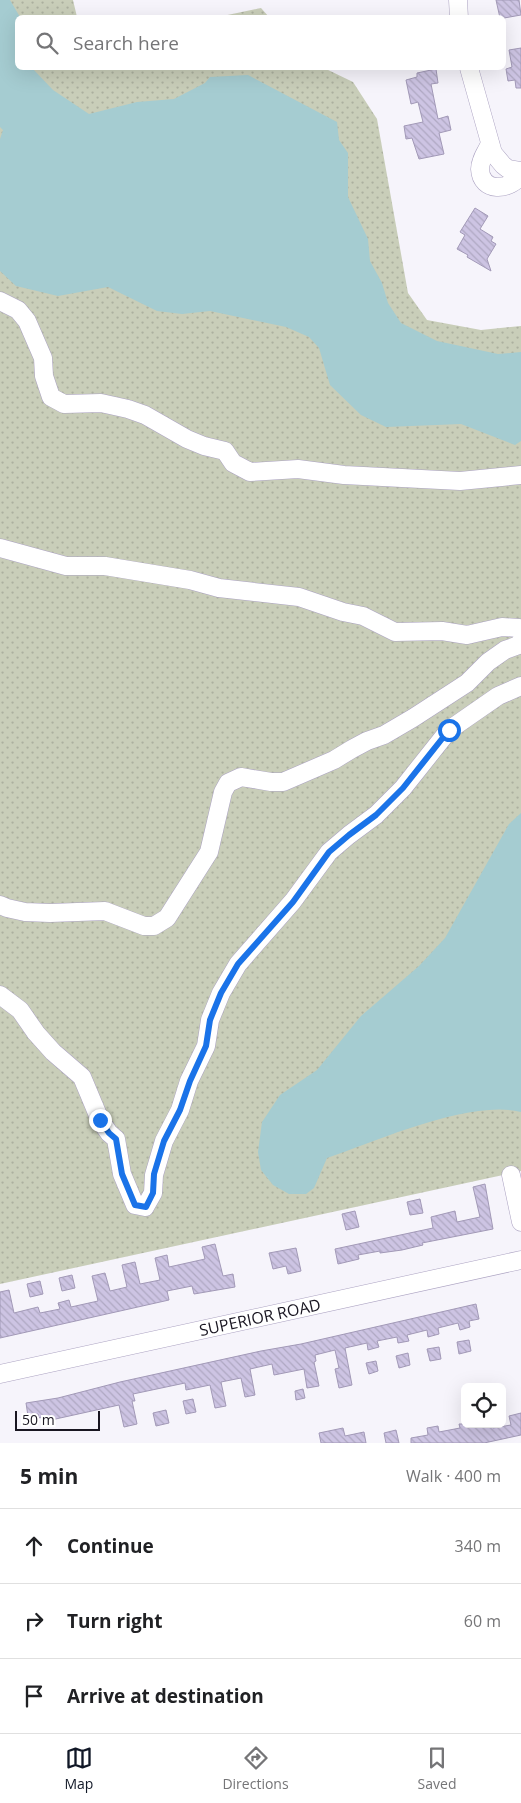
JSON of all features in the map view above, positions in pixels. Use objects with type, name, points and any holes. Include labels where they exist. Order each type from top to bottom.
[{"type":"street","points":[[458,0],[459,15]]},
{"type":"street","points":[[470,70],[495,157],[508,169],[521,171]]},
{"type":"street","points":[[490,144],[480,167],[482,176],[486,181],[495,187],[504,188],[516,182],[521,175]]},
{"type":"street","points":[[0,301],[18,310],[27,321],[42,358],[44,376],[51,397],[64,404],[101,403],[128,409],[153,420],[187,439],[204,446],[225,451],[234,463],[250,472],[298,469],[344,475],[460,481],[521,475]]},
{"type":"street","points":[[0,548],[66,566],[105,566],[190,580],[219,588],[299,597],[343,612],[363,616],[395,632],[442,631],[467,636],[502,627],[519,628],[521,631]]},
{"type":"street","points":[[0,905],[7,908],[50,913],[105,911],[144,926],[154,926],[166,918],[209,852],[223,792],[228,783],[241,777],[283,782],[334,760],[413,718],[467,683],[488,662],[505,650],[519,645],[521,642]]},
{"type":"street","points":[[0,995],[20,1010],[36,1033],[53,1052],[82,1077],[100,1120],[116,1139],[122,1174],[135,1205],[146,1207],[153,1193],[154,1174],[164,1141],[180,1110],[190,1081],[206,1046],[210,1020],[221,993],[238,964],[293,902],[329,852],[376,815],[403,788],[449,730],[498,696],[521,686]]},
{"type":"street","points":[[511,1175],[521,1222]]},
{"type":"street","name":"SUPERIOR ROAD","points":[[0,1374],[521,1260]]},
{"type":"green space","points":[[0,0],[73,0],[77,15],[15,15],[15,70],[328,70],[353,82],[377,119],[408,293],[427,320],[481,330],[521,326],[521,1171],[0,1284]]},
{"type":"green space","points":[[261,8],[267,15],[228,15]]},
{"type":"water","points":[[0,0],[10,0],[19,15],[15,15],[15,70],[34,70],[53,90],[89,114],[137,102],[174,99],[205,83],[210,77],[248,75],[337,122],[339,140],[348,153],[348,197],[368,239],[370,261],[382,283],[388,303],[401,323],[437,341],[498,354],[521,352],[521,441],[515,445],[461,424],[386,427],[361,415],[330,385],[319,348],[309,337],[286,327],[210,311],[182,314],[157,311],[108,287],[58,296],[16,286],[0,271],[0,139],[3,130],[0,127]]},
{"type":"water","points":[[521,813],[521,1112],[500,1110],[476,1111],[450,1116],[327,1158],[314,1188],[306,1194],[289,1194],[273,1185],[261,1170],[258,1152],[262,1122],[280,1095],[317,1070],[361,1016],[419,966],[445,938],[509,824]]},
{"type":"building","points":[[496,0],[519,0],[521,15],[506,18],[506,15],[499,15]]},
{"type":"building","points":[[521,48],[521,88],[516,88],[515,80],[508,81],[506,69],[512,67],[509,50]]},
{"type":"building","points":[[436,70],[438,83],[431,84],[438,119],[448,116],[451,130],[439,133],[444,154],[419,159],[412,138],[406,139],[404,126],[423,122],[418,102],[411,104],[406,80],[417,77],[417,73]]},
{"type":"building","points":[[475,208],[488,216],[480,229],[493,237],[491,241],[496,244],[487,259],[491,271],[457,249],[465,235],[460,232]]},
{"type":"building","points":[[485,1184],[493,1229],[422,1243],[423,1245],[402,1250],[358,1255],[359,1259],[338,1264],[335,1249],[433,1228],[431,1217],[455,1211],[457,1222],[480,1217],[473,1187]]},
{"type":"building","points":[[420,1199],[423,1213],[410,1215],[407,1202]]},
{"type":"building","points":[[355,1211],[359,1227],[346,1230],[342,1214]]},
{"type":"building","points":[[215,1244],[223,1276],[233,1274],[235,1287],[194,1294],[192,1286],[167,1291],[169,1300],[0,1338],[0,1292],[9,1290],[14,1313],[38,1307],[40,1313],[60,1309],[58,1303],[69,1300],[71,1307],[98,1301],[92,1276],[105,1273],[110,1291],[127,1287],[122,1265],[135,1262],[140,1284],[160,1280],[155,1258],[167,1255],[169,1267],[205,1259],[202,1247]]},
{"type":"building","points":[[296,1248],[301,1271],[288,1274],[286,1266],[273,1269],[269,1253]]},
{"type":"building","points":[[72,1275],[75,1288],[62,1291],[59,1278]]},
{"type":"building","points":[[40,1281],[43,1294],[30,1297],[27,1284]]},
{"type":"building","points":[[476,1304],[479,1319],[469,1321],[470,1327],[460,1330],[458,1323],[438,1328],[439,1334],[428,1337],[427,1330],[407,1335],[409,1341],[398,1343],[397,1337],[377,1341],[379,1347],[368,1350],[367,1343],[345,1348],[352,1385],[339,1388],[335,1369],[339,1368],[335,1350],[315,1355],[316,1361],[314,1362],[319,1386],[307,1388],[304,1369],[274,1375],[272,1364],[250,1369],[255,1395],[245,1397],[241,1378],[221,1382],[226,1406],[215,1408],[210,1385],[186,1390],[185,1383],[133,1394],[135,1401],[132,1401],[137,1424],[124,1427],[119,1405],[42,1422],[38,1414],[28,1416],[26,1403],[58,1398],[120,1382],[301,1344]]},
{"type":"building","points":[[469,1340],[471,1351],[459,1354],[457,1342]]},
{"type":"building","points":[[439,1347],[441,1359],[430,1361],[427,1349]]},
{"type":"building","points":[[408,1353],[410,1365],[399,1368],[396,1356]]},
{"type":"building","points":[[376,1361],[378,1371],[369,1374],[366,1363]]},
{"type":"building","points":[[303,1389],[305,1398],[296,1400],[295,1391]]},
{"type":"building","points":[[193,1399],[196,1412],[186,1414],[183,1401]]},
{"type":"building","points":[[166,1410],[169,1423],[156,1426],[153,1413]]},
{"type":"building","points":[[521,1413],[521,1435],[484,1443],[411,1443],[411,1438],[428,1435],[427,1428],[438,1426],[439,1432],[460,1428],[459,1424],[461,1424],[461,1428],[506,1428],[506,1426],[511,1425],[509,1416]]},
{"type":"building","points":[[343,1428],[345,1436],[364,1432],[366,1443],[321,1443],[319,1433]]},
{"type":"building","points":[[396,1430],[399,1443],[386,1443],[384,1433]]},
{"type":"route","points":[[100,1120],[116,1139],[122,1174],[135,1205],[146,1207],[153,1193],[154,1174],[164,1141],[180,1110],[190,1081],[206,1046],[210,1020],[221,993],[238,964],[293,902],[329,852],[376,815],[403,788],[449,730]]}]
